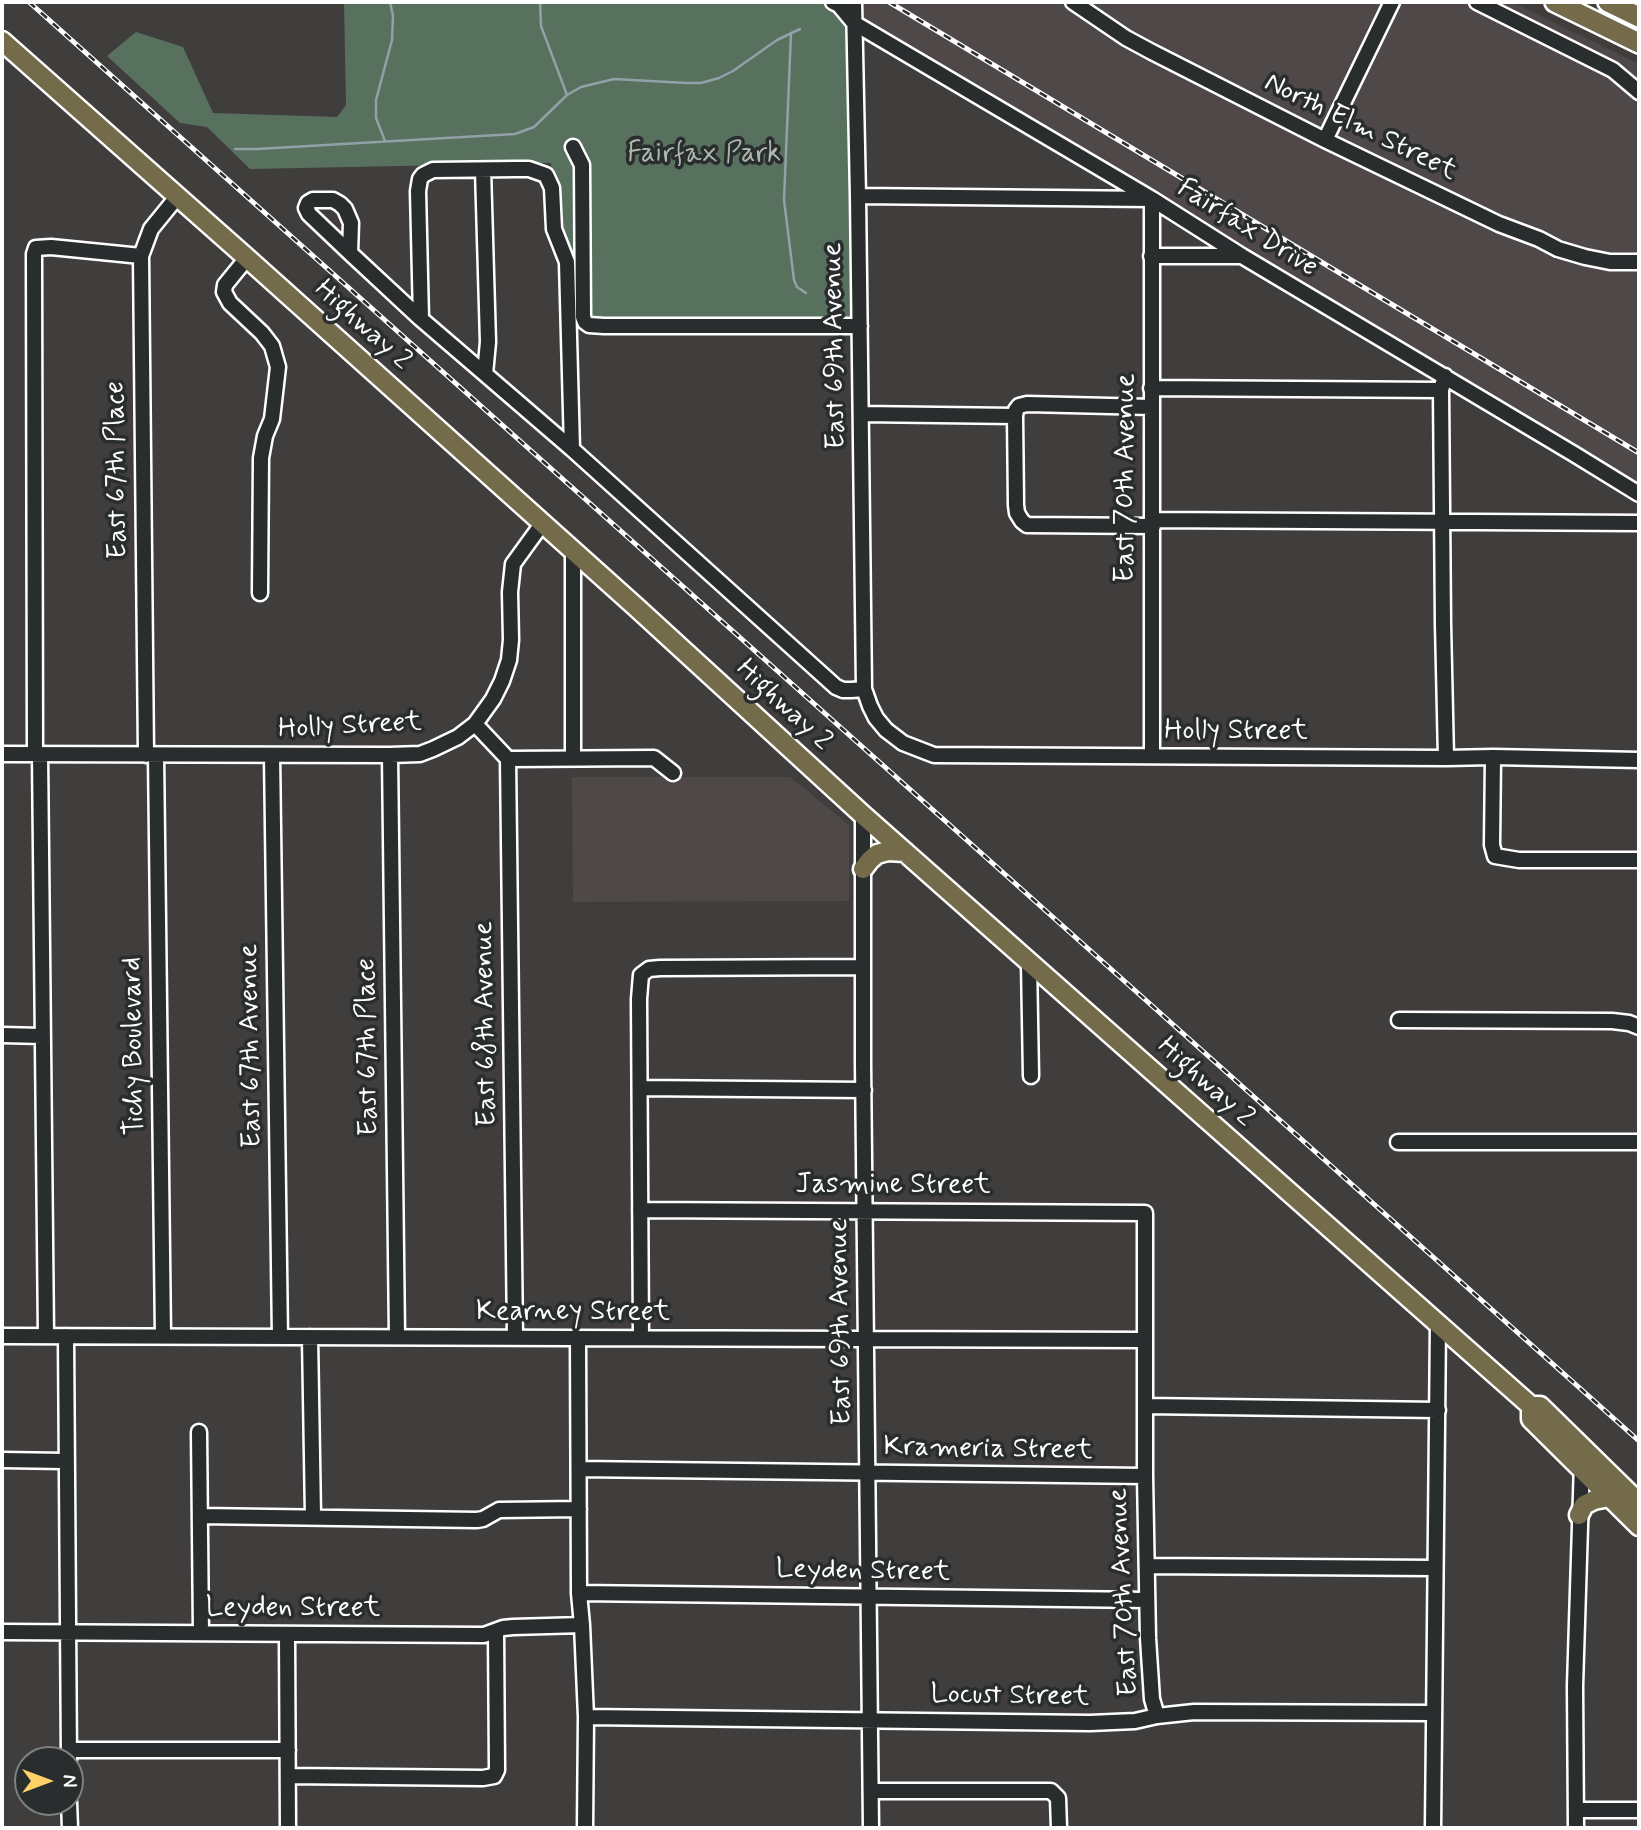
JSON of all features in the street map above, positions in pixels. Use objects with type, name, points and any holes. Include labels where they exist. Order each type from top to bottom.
[{"type":"highway","points":[[1555,2],[1639,43]]},
{"type":"highway","points":[[1608,2],[1639,17]]},
{"type":"main road","name":"Highway 2","points":[[2,41],[573,551],[863,815],[1531,1406],[1540,1406],[1639,1503]]},
{"type":"main road","points":[[863,869],[877,854],[888,851],[905,852]]},
{"type":"main road","name":"Highway 2","points":[[1531,1406],[1531,1419],[1639,1527]]},
{"type":"main road","points":[[1579,1515],[1584,1505],[1609,1497]]},
{"type":"street","name":"Fairfax Drive","points":[[833,2],[839,5],[854,23],[1152,199],[1443,383],[1639,494]]},
{"type":"street","name":"East 69th Avenue","points":[[854,2],[864,689]]},
{"type":"street","name":"North Elm Street","points":[[1073,2],[1135,42],[1325,140],[1499,224],[1558,249],[1610,262],[1639,262]]},
{"type":"street","points":[[1325,140],[1392,2]]},
{"type":"street","points":[[1477,2],[1613,70],[1639,92]]},
{"type":"street","points":[[573,147],[582,165],[583,317],[589,325],[860,326]]},
{"type":"street","points":[[421,319],[418,191],[420,179],[424,174],[433,170],[516,169],[540,171],[546,175],[552,188],[554,229],[567,262],[572,449]]},
{"type":"street","points":[[483,170],[488,342],[485,374]]},
{"type":"street","points":[[858,196],[1152,199]]},
{"type":"street","name":"East 67th Place","points":[[151,755],[141,256],[146,237],[177,197]]},
{"type":"street","name":"East 70th Avenue","points":[[1152,199],[1152,756]]},
{"type":"street","points":[[46,1336],[34,254],[36,248],[51,247],[141,256]]},
{"type":"street","points":[[350,253],[836,687],[843,690],[864,689]]},
{"type":"street","points":[[1152,256],[1242,256]]},
{"type":"street","points":[[247,258],[225,285],[224,292],[230,303],[272,346],[278,367],[272,419],[265,436],[261,458],[260,593]]},
{"type":"street","points":[[1152,388],[1443,383],[1442,522],[1446,758]]},
{"type":"street","points":[[1152,407],[1019,406],[1015,416],[1016,505],[1022,522],[1027,525],[1639,523]]},
{"type":"street","points":[[861,414],[1015,416]]},
{"type":"street","name":"Holly Street","points":[[2,754],[390,755],[420,754],[433,749],[458,737],[475,724],[502,681],[509,660],[511,640],[513,564],[542,524]]},
{"type":"street","points":[[573,551],[573,758]]},
{"type":"street","name":"Holly Street","points":[[864,689],[876,718],[886,730],[903,743],[930,755],[1639,760]]},
{"type":"street","points":[[475,724],[508,758],[654,758],[673,773]]},
{"type":"street","name":"Tichy Boulevard","points":[[151,755],[163,1336]]},
{"type":"street","name":"East 67th Avenue","points":[[272,755],[280,1337]]},
{"type":"street","name":"East 67th Place","points":[[390,755],[397,1337]]},
{"type":"street","points":[[1493,757],[1492,845],[1495,856],[1519,860],[1639,860]]},
{"type":"street","name":"East 68th Avenue","points":[[508,758],[515,1338]]},
{"type":"street","name":"East 69th Avenue","points":[[863,815],[871,1828]]},
{"type":"street","points":[[1029,962],[1031,1076]]},
{"type":"street","points":[[641,1338],[640,979],[647,970],[660,968],[863,967]]},
{"type":"street","points":[[1399,1020],[1612,1020],[1639,1027]]},
{"type":"street","points":[[2,1035],[43,1036]]},
{"type":"street","points":[[640,1088],[864,1090]]},
{"type":"street","points":[[1398,1142],[1639,1142]]},
{"type":"street","name":"Jasmine Street","points":[[640,1210],[1145,1213]]},
{"type":"street","name":"East 70th Avenue","points":[[1145,1213],[1147,1600],[1150,1684],[1157,1716]]},
{"type":"street","points":[[1433,1828],[1438,1324]]},
{"type":"street","name":"Kearney Street","points":[[2,1336],[1145,1340]]},
{"type":"street","points":[[66,1336],[69,1746]]},
{"type":"street","points":[[310,1337],[313,1516]]},
{"type":"street","points":[[578,1338],[579,1593],[586,1717],[585,1828]]},
{"type":"street","points":[[1145,1406],[1438,1410]]},
{"type":"street","points":[[199,1432],[201,1633]]},
{"type":"street","points":[[1576,1828],[1575,1686],[1583,1447]]},
{"type":"street","points":[[2,1460],[65,1461]]},
{"type":"street","name":"Krameria Street","points":[[579,1469],[1145,1476]]},
{"type":"street","points":[[200,1516],[477,1520],[499,1510],[579,1509]]},
{"type":"street","points":[[1147,1566],[1435,1568]]},
{"type":"street","name":"Leyden Street","points":[[579,1593],[1147,1600]]},
{"type":"street","name":"Leyden Street","points":[[2,1632],[484,1635],[503,1628],[582,1625]]},
{"type":"street","points":[[288,1776],[494,1776],[496,1632]]},
{"type":"street","points":[[287,1634],[288,1828]]},
{"type":"street","name":"Locust Street","points":[[586,1717],[1090,1723],[1135,1721],[1195,1712],[1434,1713]]},
{"type":"street","points":[[84,1755],[288,1750]]},
{"type":"street","points":[[871,1790],[1051,1791],[1058,1798],[1059,1828]]},
{"type":"street","points":[[1576,1810],[1639,1810]]},
{"type":"shaded area","points":[[863,2],[1512,2],[1639,64],[1639,486],[863,20]]},
{"type":"shaded area","points":[[572,777],[790,777],[849,825],[849,901],[573,902]]},
{"type":"green space","name":"Fairfax Park","points":[[344,2],[854,2],[860,326],[595,326],[554,229],[551,163],[250,169],[207,127],[180,123],[107,56],[136,32],[183,47],[213,113],[337,117],[346,105]]},
{"type":"waterway","points":[[385,141],[376,118],[376,100],[392,40],[393,16],[390,2]]},
{"type":"waterway","points":[[540,2],[541,26],[567,95]]},
{"type":"waterway","points":[[235,149],[515,134],[534,127],[567,95],[581,87],[614,79],[701,83],[733,71],[777,40],[800,29]]},
{"type":"waterway","points":[[791,33],[784,200],[794,280],[797,287],[806,293]]},
{"type":"railway","points":[[29,2],[1639,1441]]},
{"type":"railway","points":[[889,2],[1639,453]]}]
